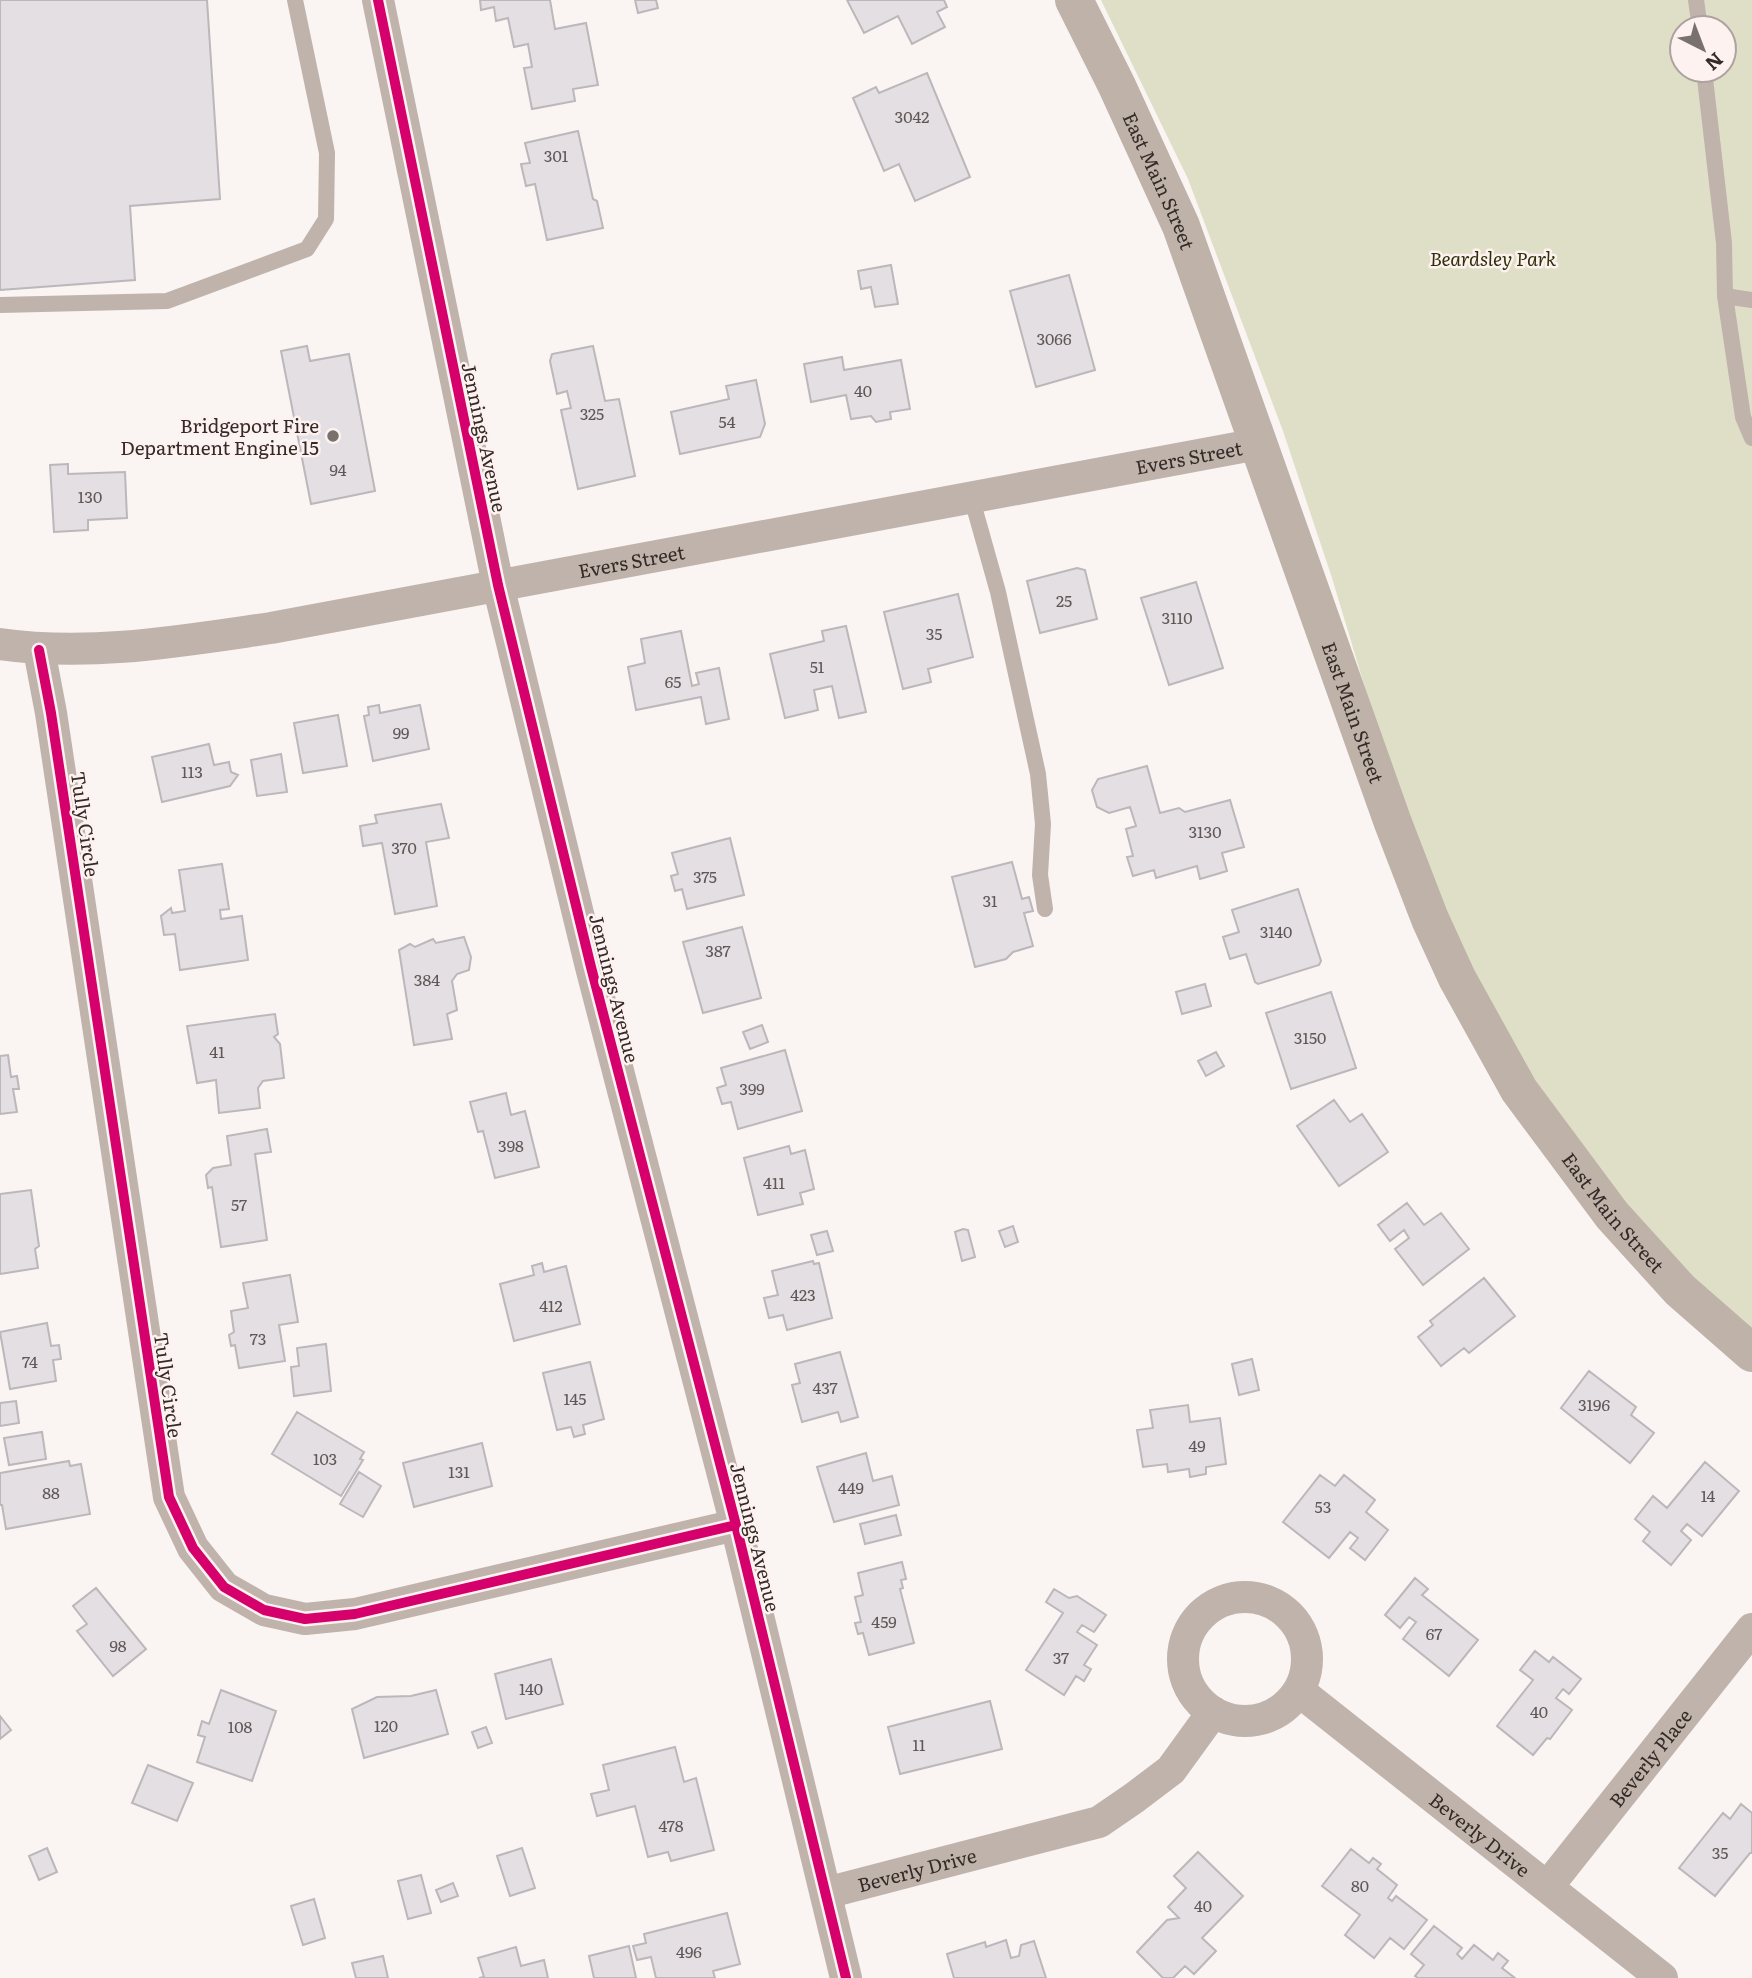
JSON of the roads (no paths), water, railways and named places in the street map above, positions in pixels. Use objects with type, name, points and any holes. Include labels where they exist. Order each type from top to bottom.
[{"type":"main road","name":"East Main Street","points":[[1074,0],[1181,226],[1421,895],[1457,978],[1519,1090],[1612,1215],[1680,1290],[1752,1353]]},
{"type":"street","name":"Jennings Avenue","points":[[378,0],[498,585],[591,967],[736,1525],[846,1978]]},
{"type":"street","name":"Evers Street","points":[[0,644],[39,650],[107,649],[226,635],[1258,443]]},
{"type":"street","name":"Tully Circle","points":[[39,650],[54,727],[169,1497],[193,1548],[224,1587],[264,1610],[305,1619],[355,1614],[736,1525]]},
{"type":"street","points":[[1251,1597],[1272,1602],[1289,1614],[1301,1630],[1307,1651],[1306,1671],[1298,1691],[1286,1706],[1278,1711],[1250,1721],[1231,1720],[1213,1712],[1197,1698],[1187,1680],[1183,1660],[1186,1639],[1196,1620],[1211,1606],[1230,1598],[1251,1597]]},
{"type":"street","name":"Beverly Place","points":[[1548,1886],[1752,1629]]},
{"type":"street","name":"Beverly Drive","points":[[1298,1691],[1662,1978]]},
{"type":"street","name":"Beverly Drive","points":[[826,1893],[1099,1822],[1171,1770],[1213,1712]]},
{"type":"lane","points":[[0,305],[167,301],[307,249],[326,219],[327,153],[295,0]]},
{"type":"lane","points":[[1706,84],[1724,243],[1725,296],[1743,417],[1752,438]]},
{"type":"lane","points":[[1725,296],[1752,300]]},
{"type":"lane","points":[[971,496],[998,592],[1038,774],[1043,824],[1040,875],[1045,909]]},
{"type":"place","name":"Bridgeport Fire Department Engine 15","points":[[333,436]]},
{"type":"park label","name":"Beardsley Park","points":[[1493,258]]}]
